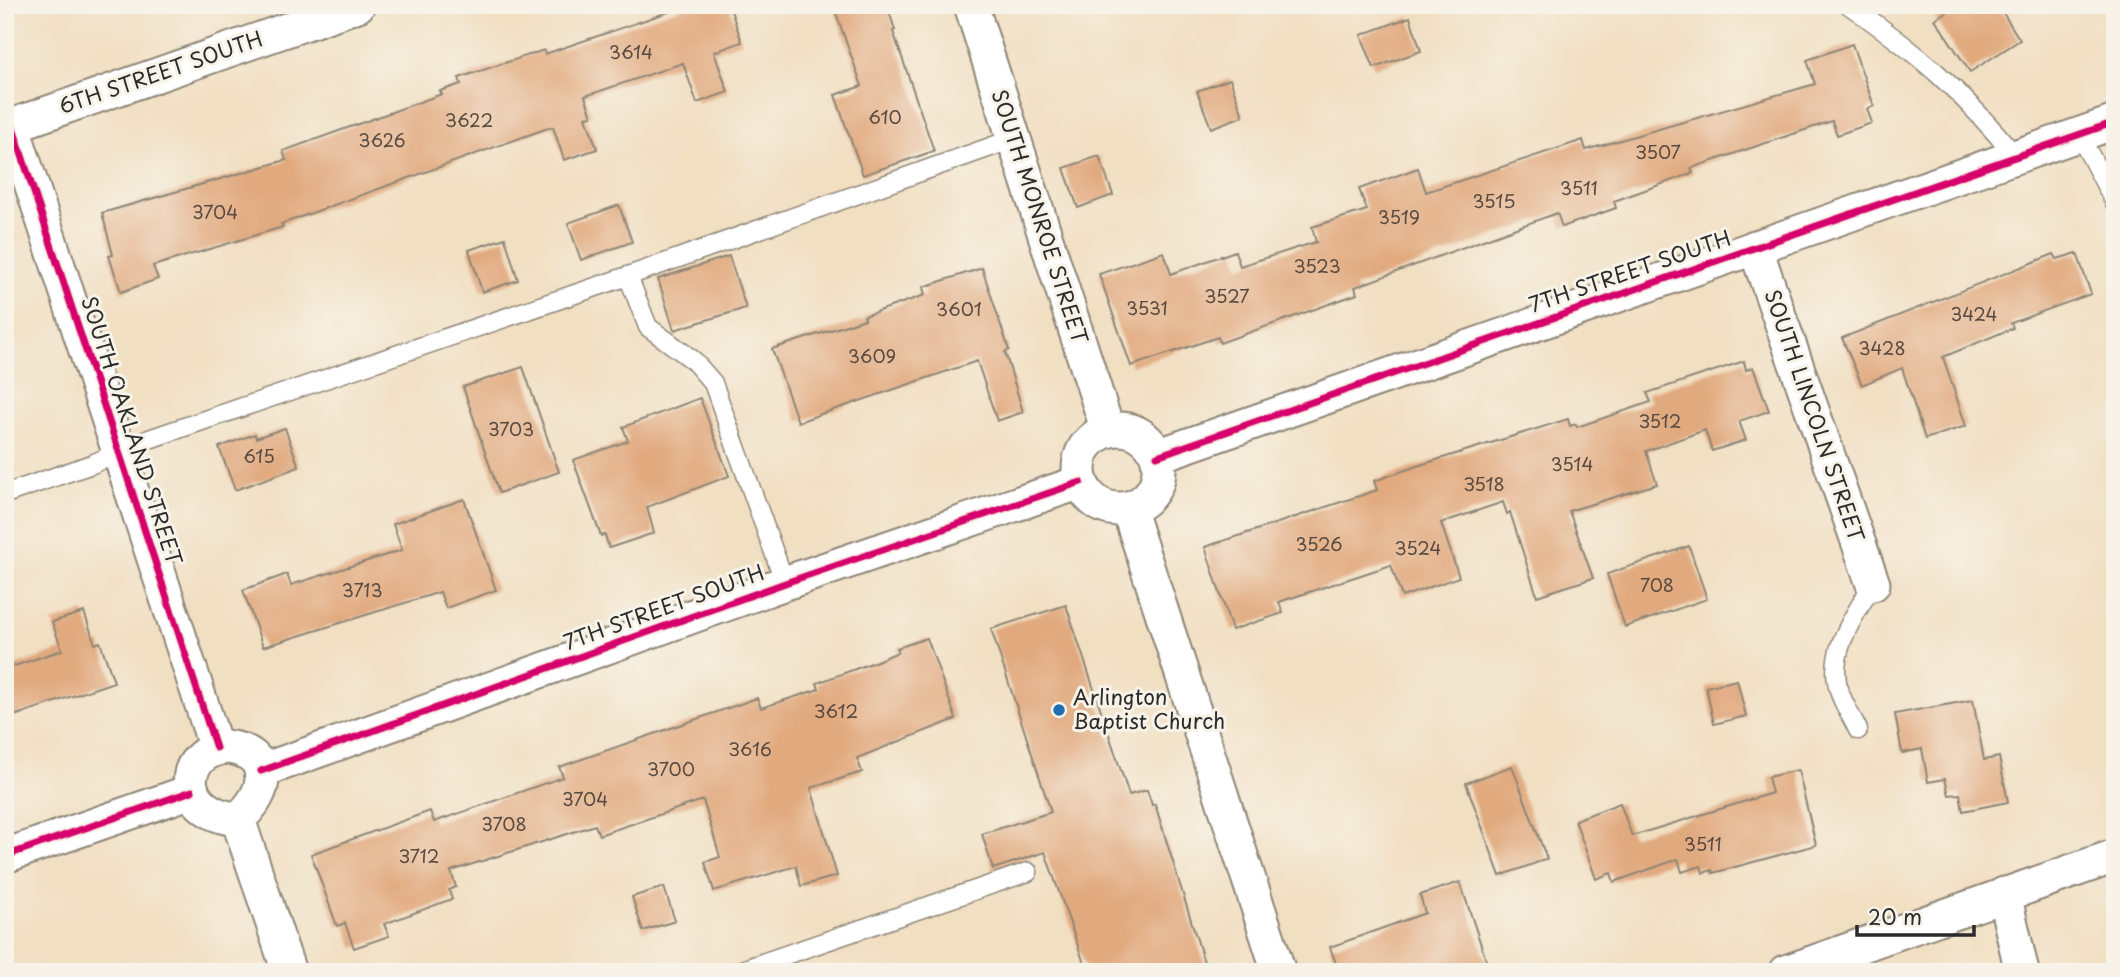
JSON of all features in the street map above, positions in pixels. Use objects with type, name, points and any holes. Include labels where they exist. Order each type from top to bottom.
[{"type":"street","name":"6TH STREET SOUTH","points":[[8,126],[358,5]]},
{"type":"street","name":"SOUTH MONROE STREET","points":[[971,5],[1107,428]]},
{"type":"street","name":"7TH STREET SOUTH","points":[[1157,456],[2115,122]]},
{"type":"street","name":"SOUTH OAKLAND STREET","points":[[8,126],[120,453],[216,748]]},
{"type":"street","name":"SOUTH LINCOLN STREET","points":[[1755,247],[1873,584]]},
{"type":"street","points":[[1107,428],[1132,431],[1143,437],[1157,456],[1159,469],[1150,494],[1140,503],[1128,508],[1116,509],[1095,501],[1081,482],[1081,456],[1087,445],[1107,428]]},
{"type":"street","name":"7TH STREET SOUTH","points":[[261,771],[785,583],[1081,482]]},
{"type":"street","points":[[1128,508],[1279,972]]},
{"type":"street","points":[[216,748],[238,748],[247,753],[261,771],[261,793],[256,803],[238,819],[215,816],[205,810],[192,791],[193,770],[198,760],[216,748]]},
{"type":"street","points":[[5,856],[192,791]]},
{"type":"street","points":[[238,819],[289,972]]},
{"type":"street","points":[[1786,972],[2115,856]]},
{"type":"street","points":[[2004,894],[2022,972]]},
{"type":"lane","points":[[1849,5],[1915,51],[1975,107],[2015,156]]},
{"type":"lane","points":[[2080,134],[2115,203]]},
{"type":"lane","points":[[5,494],[120,453],[149,439],[628,276],[1013,139]]},
{"type":"lane","points":[[628,276],[648,327],[693,360],[713,383],[785,583]]},
{"type":"lane","points":[[1858,730],[1838,690],[1837,660],[1847,628],[1873,584]]},
{"type":"lane","points":[[736,972],[1028,872]]},
{"type":"building","points":[[689,5],[729,5],[742,42],[714,52],[728,92],[697,103],[683,63],[585,96],[592,116],[586,117],[597,149],[564,160],[553,127],[548,128],[281,224],[283,227],[153,266],[158,279],[121,292],[109,256],[113,255],[102,213],[286,160],[283,151],[442,94],[440,91],[461,84],[459,78],[544,50],[545,54]]},
{"type":"building","points":[[833,5],[887,5],[895,30],[893,31],[934,151],[863,175],[835,95],[862,86]]},
{"type":"building","points":[[1957,5],[1998,5],[2020,40],[1970,72],[1935,19]]},
{"type":"building","points":[[1410,17],[1421,51],[1374,68],[1361,35]]},
{"type":"building","points":[[1852,44],[1874,106],[1867,109],[1872,123],[1837,135],[1832,121],[1691,168],[1693,173],[1614,201],[1616,208],[1562,227],[1557,213],[1355,287],[1357,294],[1220,343],[1218,337],[1131,366],[1099,274],[1164,252],[1171,274],[1235,251],[1240,266],[1316,242],[1312,227],[1367,210],[1359,189],[1418,168],[1426,192],[1583,140],[1586,150],[1815,84],[1807,60]]},
{"type":"building","points":[[1230,79],[1243,116],[1211,128],[1197,91]]},
{"type":"building","points":[[1099,156],[1113,195],[1078,208],[1064,168]]},
{"type":"building","points":[[619,205],[632,242],[581,260],[568,223]]},
{"type":"building","points":[[505,238],[518,280],[482,292],[469,250]]},
{"type":"building","points":[[2077,253],[2091,294],[2011,323],[2013,328],[1943,357],[1966,426],[1925,439],[1902,368],[1862,385],[1842,338],[2054,254],[2057,259]]},
{"type":"building","points":[[729,256],[746,308],[674,330],[658,279]]},
{"type":"building","points":[[982,268],[1009,350],[1005,352],[1023,412],[997,421],[977,361],[798,422],[772,349],[865,319],[864,316],[925,295],[923,287]]},
{"type":"building","points":[[1744,361],[1746,370],[1753,367],[1769,411],[1739,421],[1746,440],[1712,451],[1705,430],[1646,451],[1657,484],[1569,511],[1593,578],[1537,596],[1510,512],[1507,514],[1503,502],[1441,523],[1459,577],[1402,597],[1391,565],[1279,602],[1283,613],[1232,630],[1205,547],[1377,490],[1374,481],[1417,466],[1568,419],[1570,426],[1576,424],[1577,427],[1651,402],[1647,393]]},
{"type":"building","points":[[523,367],[559,472],[499,493],[463,387]]},
{"type":"building","points":[[700,398],[729,476],[647,507],[654,533],[609,548],[605,535],[601,536],[573,460],[628,441],[623,427]]},
{"type":"building","points":[[285,428],[299,467],[235,490],[219,447],[255,434],[256,438]]},
{"type":"building","points":[[464,499],[496,590],[446,608],[440,592],[263,647],[243,590],[287,574],[291,585],[402,550],[393,524]]},
{"type":"building","points":[[1689,546],[1707,599],[1625,627],[1607,574]]},
{"type":"building","name":"Arlington Baptist Church","points":[[1066,605],[1129,795],[1147,790],[1152,805],[1155,804],[1207,972],[1087,972],[1045,852],[993,869],[982,834],[1051,812],[991,629]]},
{"type":"building","points":[[84,612],[95,644],[100,642],[114,682],[5,719],[5,669],[62,650],[52,622]]},
{"type":"building","points":[[927,638],[956,719],[857,758],[862,772],[811,788],[837,876],[801,886],[796,866],[714,891],[705,862],[720,857],[703,800],[599,835],[595,825],[451,871],[456,887],[449,890],[452,899],[384,924],[389,936],[354,948],[345,923],[337,926],[311,854],[430,811],[434,822],[563,777],[559,767],[757,698],[761,708],[819,689],[817,683],[877,661],[898,652],[897,648]]},
{"type":"building","points":[[1737,680],[1746,716],[1714,724],[1706,687]]},
{"type":"building","points":[[1973,700],[1984,760],[1999,757],[2008,802],[1963,811],[1960,794],[1949,795],[1945,779],[1928,782],[1922,749],[1902,753],[1895,714]]},
{"type":"building","points":[[1512,766],[1547,859],[1500,876],[1466,783]]},
{"type":"building","points":[[1798,770],[1816,845],[1713,873],[1712,870],[1703,873],[1701,866],[1682,872],[1678,859],[1614,882],[1611,873],[1596,879],[1575,820],[1620,803],[1632,836],[1772,793],[1768,777]]},
{"type":"building","points":[[1460,882],[1490,972],[1339,972],[1330,947],[1425,913],[1420,895]]},
{"type":"building","points":[[664,887],[675,921],[643,931],[632,897]]},
{"type":"cycle path","points":[[1157,456],[2115,122]]},
{"type":"cycle path","points":[[12,125],[216,748]]},
{"type":"cycle path","points":[[261,771],[785,583],[1081,482]]},
{"type":"cycle path","points":[[5,856],[192,791]]},
{"type":"place","name":"Arlington Baptist Church","points":[[1059,710]]}]
